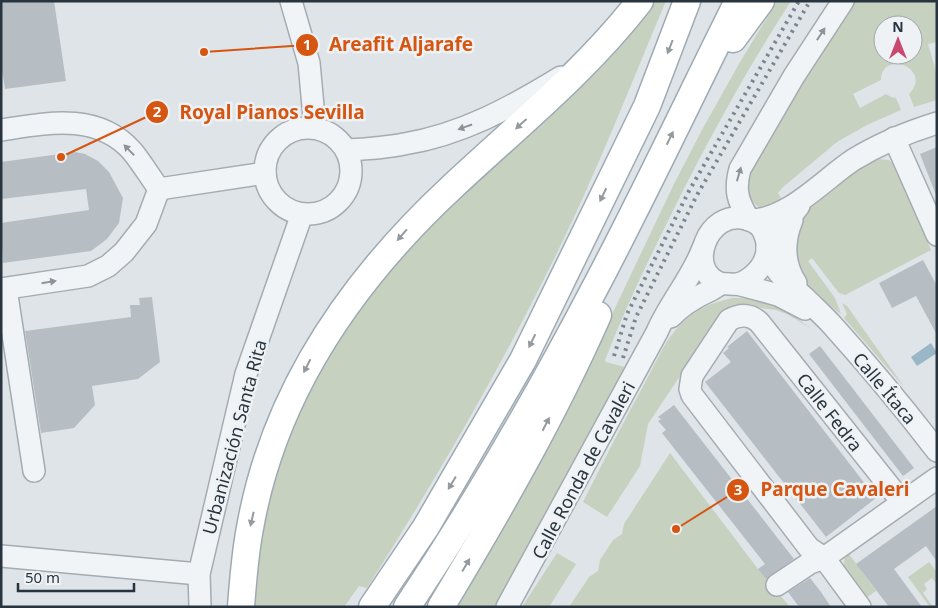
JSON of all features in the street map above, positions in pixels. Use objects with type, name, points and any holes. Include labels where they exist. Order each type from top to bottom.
[{"type":"main road","points":[[241,607],[250,527],[259,487],[290,399],[310,359],[331,324],[371,271],[409,227],[535,112],[598,51],[640,1]]},
{"type":"main road","points":[[372,607],[426,528],[522,360],[647,106],[687,1]]},
{"type":"main road","points":[[407,607],[450,543],[548,376],[650,179],[738,1]]},
{"type":"main road","points":[[691,96],[761,1]]},
{"type":"main road","points":[[441,607],[536,444],[579,360],[609,292],[650,179]]},
{"type":"street","points":[[291,1],[309,63],[315,128]]},
{"type":"street","points":[[842,1],[794,76],[740,169],[736,181],[736,191],[742,208],[749,220],[755,222],[760,227],[766,239],[766,257],[756,273],[730,284],[714,282],[709,277],[703,263],[703,248],[710,233],[719,224],[728,219],[735,218],[749,220],[756,220],[775,215],[803,201],[853,161],[894,138],[937,123]]},
{"type":"street","points":[[346,150],[406,144],[471,125],[529,97],[598,51]]},
{"type":"street","points":[[1,130],[51,123],[84,124],[108,132],[131,150],[159,189]]},
{"type":"street","points":[[302,128],[315,128],[328,132],[346,150],[351,163],[352,177],[348,190],[340,201],[329,209],[316,214],[302,214],[288,209],[276,200],[268,188],[265,174],[266,160],[271,149],[279,139],[290,132],[302,128]]},
{"type":"street","points":[[894,138],[937,235]]},
{"type":"street","points":[[159,189],[265,174]]},
{"type":"street","points":[[34,471],[3,289],[88,276],[108,266],[124,252],[146,224],[159,189]]},
{"type":"street","points":[[767,248],[803,201]]},
{"type":"street","points":[[803,201],[786,238],[786,260],[794,280],[806,298]]},
{"type":"street","name":"Urbanización Santa Rita","points":[[200,607],[199,574],[246,374],[302,214]]},
{"type":"street","name":"Calle Ronda de Cavaleri","points":[[507,607],[657,332],[667,310],[697,264],[703,248]]},
{"type":"street","name":"Calle Ítaca","points":[[767,248],[769,257],[779,274],[833,326],[900,404],[937,451]]},
{"type":"street","name":"Calle Ítaca","points":[[730,284],[762,290],[793,302],[833,326]]},
{"type":"street","name":"Calle Ronda de Cavaleri","points":[[657,332],[681,306],[730,284]]},
{"type":"street","name":"Calle Fedra","points":[[824,558],[809,548],[695,400],[690,389],[692,376],[729,320],[734,317],[747,316],[759,322],[902,502]]},
{"type":"street","points":[[777,586],[810,563],[824,558],[937,478]]},
{"type":"street","points":[[1,556],[199,574]]},
{"type":"street","points":[[824,558],[860,607]]},
{"type":"green space","points":[[652,1],[666,1],[610,136],[565,236],[485,390],[416,510],[367,588],[359,586],[344,607],[252,607],[253,576],[271,483],[311,379],[386,265]]},
{"type":"green space","points":[[777,1],[791,1],[740,84],[694,169],[641,276],[605,360],[606,362],[628,368],[526,554],[494,607],[453,607],[596,348],[674,184],[703,128]]},
{"type":"green space","points":[[854,1],[937,1],[937,42],[928,44],[937,75],[937,100],[914,107],[909,94],[915,85],[915,76],[911,70],[900,65],[923,65],[923,15],[873,15],[873,65],[889,65],[883,71],[881,80],[853,94],[860,108],[886,94],[896,98],[901,110],[867,125],[837,142],[783,187],[778,193],[782,200],[765,208],[758,207],[752,201],[748,192],[747,176],[749,167],[755,154]]},
{"type":"green space","points":[[878,159],[889,160],[895,165],[931,250],[845,295],[839,293],[812,258],[808,261],[835,298],[841,314],[816,294],[801,273],[796,247],[798,229],[805,214],[819,199],[860,169]]},
{"type":"green space","points":[[733,298],[756,300],[776,306],[813,330],[787,314],[776,310],[761,308],[751,304],[731,306],[722,313],[648,424],[640,466],[607,517],[583,502],[671,335],[687,318],[699,310]]},
{"type":"green space","points":[[842,303],[847,306],[905,388],[844,318],[847,314]]},
{"type":"green space","points":[[670,453],[758,569],[790,607],[569,607],[589,577],[598,571],[600,560],[613,540],[622,534],[624,524]]},
{"type":"green space","points":[[557,553],[576,564],[549,607],[522,607]]},
{"type":"green space","points":[[849,554],[876,591],[866,598],[843,566],[845,557]]},
{"type":"green space","points":[[929,562],[937,572],[937,582],[932,578],[924,584],[927,589],[923,593],[933,607],[930,607],[908,577]]},
{"type":"water","points":[[931,343],[937,353],[917,366],[911,357]]},
{"type":"building","points":[[1,1],[54,1],[66,81],[5,89],[1,63]]},
{"type":"building","points":[[937,147],[937,194],[936,195],[920,154]]},
{"type":"building","points":[[75,152],[85,154],[98,161],[109,172],[123,198],[119,223],[107,239],[91,251],[3,263],[1,223],[89,210],[86,189],[1,199],[1,162]]},
{"type":"building","points":[[923,260],[937,286],[937,335],[916,296],[892,308],[879,283]]},
{"type":"building","points":[[152,297],[160,362],[138,379],[92,386],[95,405],[74,428],[41,433],[25,331],[131,317],[130,305],[140,305],[139,298]]},
{"type":"building","points":[[747,331],[876,498],[826,537],[705,382],[731,362],[723,353],[729,348],[727,347]]},
{"type":"building","points":[[820,346],[914,468],[903,476],[809,354]]},
{"type":"building","points":[[674,405],[794,559],[766,579],[758,569],[765,564],[662,433],[666,430],[658,421],[661,419],[658,417]]},
{"type":"building","points":[[937,506],[937,562],[926,546],[894,569],[922,607],[889,607],[856,564]]},
{"type":"building","points":[[810,578],[831,607],[799,607],[788,592]]},
{"type":"railway","points":[[614,356],[627,314],[689,191],[799,1]]},
{"type":"railway","points":[[623,358],[636,317],[697,195],[810,1]]},
{"type":"place","name":"Areafit Aljarafe","points":[[204,52]]},
{"type":"place","name":"Royal Pianos Sevilla","points":[[61,157]]},
{"type":"place","name":"Parque Cavaleri","points":[[676,529]]}]
